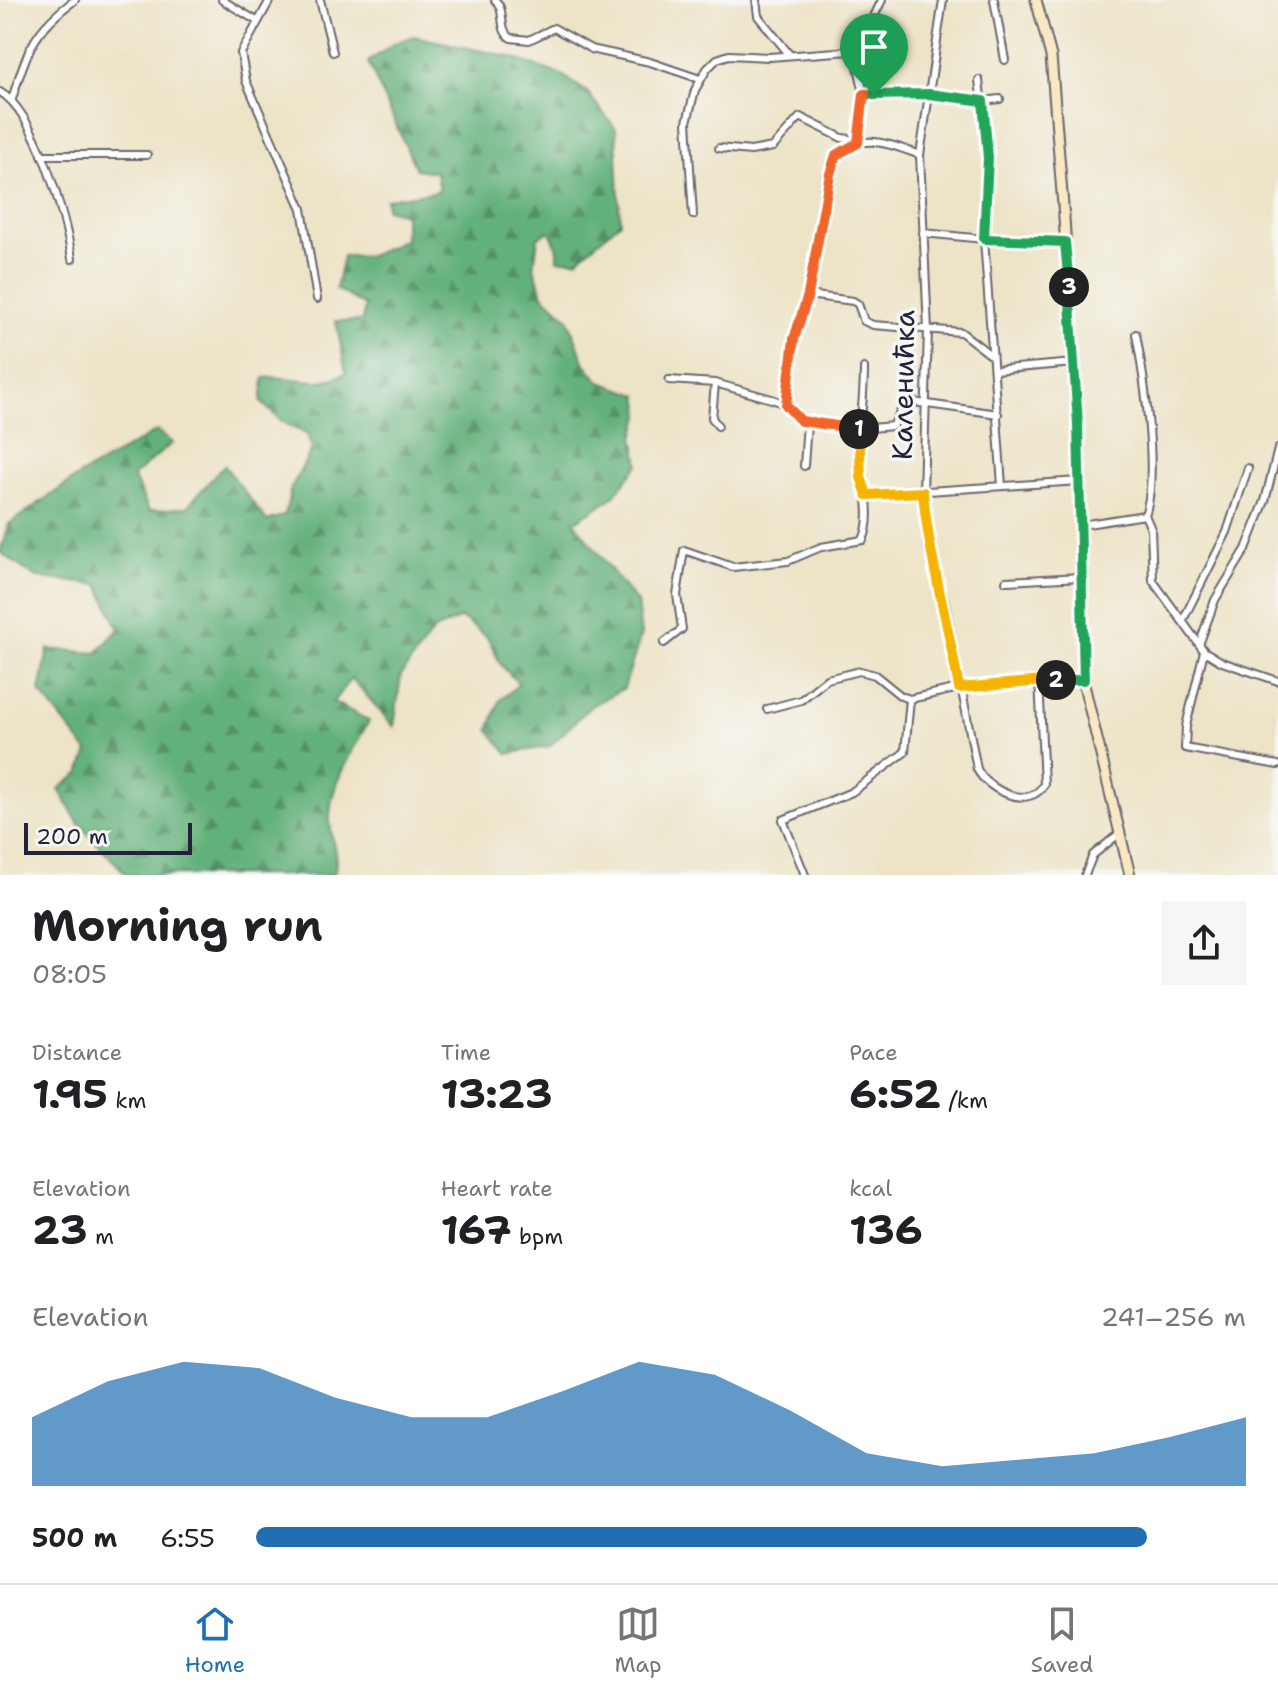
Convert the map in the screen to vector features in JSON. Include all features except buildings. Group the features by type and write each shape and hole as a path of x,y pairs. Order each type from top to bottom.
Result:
{"main road":[{"path":"1036,0 1052,61 1074,363 1084,680 1130,875"}],"street":[{"path":"12,99 23,58 33,40 58,12 75,0"},
{"path":"222,0 257,21"},
{"path":"270,0 241,53 242,63 302,209 317,299"},
{"path":"320,0 333,52"},
{"path":"495,0 501,6 503,30 511,38 529,40 558,29 591,49 650,62 700,79"},
{"path":"756,0 758,16 789,54"},
{"path":"693,215 687,122 700,79 723,56 854,48 862,41 882,0"},
{"name":"Каленићка","path":"943,0 920,155 928,330 923,492 928,548 945,603 959,688 980,775 985,784 1014,797 1039,791 1044,784 1039,679"},
{"path":"994,0 1005,60"},
{"path":"854,48 864,94 858,142"},
{"path":"979,80 988,158 984,239 1002,486"},
{"path":"0,92 12,99 26,116 42,155 72,259"},
{"path":"864,94 929,94 983,101 1000,99"},
{"path":"719,148 759,151 773,147 800,117 842,138 884,143 920,155"},
{"path":"786,405 794,339 808,295 830,174 836,155 858,142"},
{"path":"42,155 147,155"},
{"path":"923,233 1065,242"},
{"path":"808,295 853,301 858,304 864,321 873,325 965,334 992,356"},
{"path":"1136,334 1148,430 1145,515 1151,529 1153,581 1204,651 1222,662 1278,681"},
{"path":"994,370 1074,363"},
{"path":"664,643 682,629 677,595 684,550 733,567 788,561 821,547 863,540 867,495 861,477 864,368"},
{"path":"669,380 715,383 786,405 807,423 860,429 893,426 906,401 998,414"},
{"path":"715,383 712,413 718,426"},
{"path":"804,466 807,423"},
{"path":"1200,642 1215,600 1246,549 1265,501 1278,449"},
{"path":"1183,620 1227,532 1248,468"},
{"path":"867,495 1080,481"},
{"path":"1081,525 1145,515"},
{"path":"1006,581 1081,577"},
{"path":"1204,651 1186,726 1185,748 1278,765"},
{"path":"767,709 801,700 827,679 860,671 882,679 901,696 910,699 959,688 1039,679 1084,680"},
{"path":"805,875 783,820 852,792 905,752 910,699"},
{"path":"1085,875 1093,855 1120,833"}],"green space":[{"path":"414,36 510,57 562,75 587,92 616,129 620,222 577,260 558,260 558,250 550,231 538,237 534,267 543,295 568,318 585,364 600,382 638,395 641,413 634,437 639,464 612,498 574,522 637,603 641,635 624,688 591,706 550,746 508,754 489,730 500,700 519,684 501,665 487,637 461,618 434,630 401,675 394,727 351,678 333,702 369,721 345,765 332,801 330,821 336,859 334,875 127,875 80,826 59,789 80,773 88,752 40,692 48,649 97,653 119,629 99,585 35,577 0,552 9,524 80,475 157,431 172,443 133,476 149,511 187,507 224,465 267,521 285,515 291,488 312,449 307,434 282,422 261,402 264,378 315,381 346,373 336,321 362,321 365,306 336,289 343,256 370,256 405,239 405,214 386,209 386,199 439,191 436,172 416,169 368,62 395,43"}],"route":[{"path":"864,94 874,95 929,94 983,101 988,158 984,239 1065,242 1078,424 1084,680 1039,679 959,688 945,603 928,548 923,492 867,495 861,477 860,429 807,423 786,405 794,339 808,295 830,174 836,155 858,143 864,94"}]}
